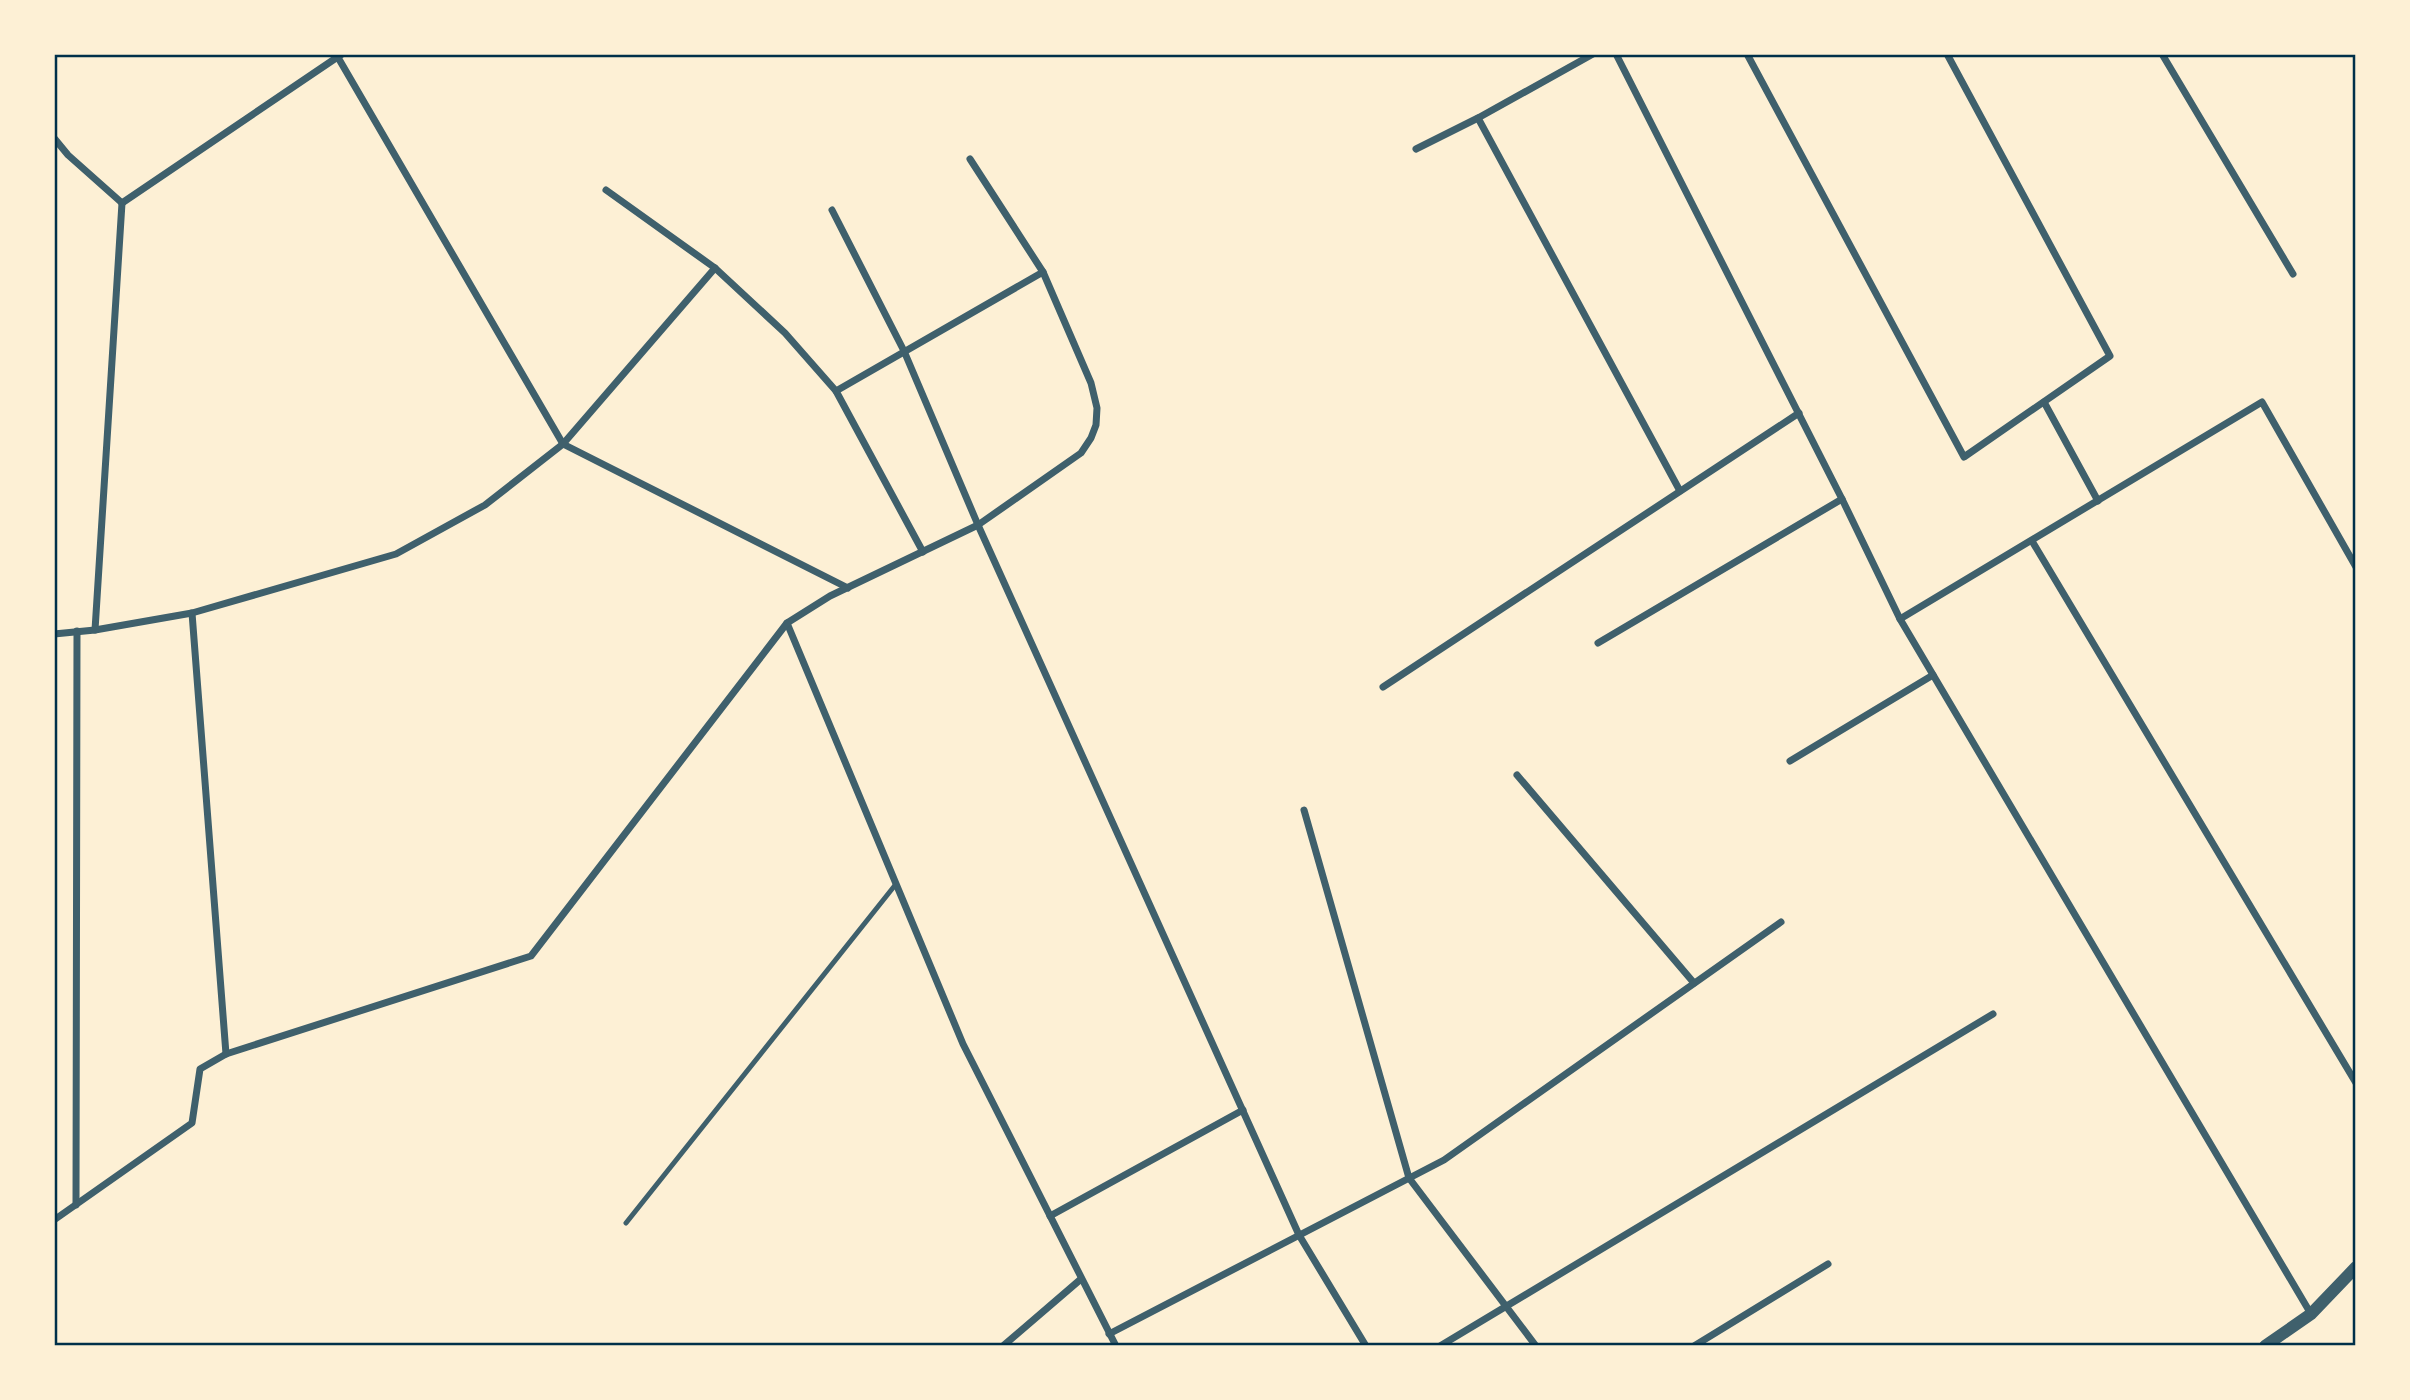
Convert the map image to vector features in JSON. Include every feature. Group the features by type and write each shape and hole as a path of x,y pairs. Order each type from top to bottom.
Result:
{"street":[{"path":"1416,149 1478,118 1592,54"},
{"path":"1616,54 1842,499 1900,620 2312,1314"},
{"path":"1747,54 1964,457 2110,356 1947,54"},
{"path":"2162,54 2293,274"},
{"path":"122,204 339,55 563,444 848,588"},
{"path":"1478,118 1680,491"},
{"path":"54,138 68,155 122,204"},
{"path":"54,1220 192,1123 200,1069 226,1055 531,956 787,623 830,596 978,525 1081,453 1096,425 1097,408 1091,383 1043,272 970,159"},
{"path":"606,190 715,268 785,333 836,391 923,552"},
{"path":"95,630 122,204"},
{"path":"832,209 904,351 978,525 1299,1235 1366,1346"},
{"path":"54,634 95,630 192,613 396,555 485,505 563,444 715,268"},
{"path":"836,391 1043,272"},
{"path":"2044,402 2098,501"},
{"path":"1900,620 2262,402 2356,567"},
{"path":"1383,687 1798,413"},
{"path":"1598,643 1842,499"},
{"path":"2032,541 2356,1083"},
{"path":"192,613 226,1055"},
{"path":"787,623 963,1044 1116,1346"},
{"path":"76,1205 77,631"},
{"path":"1790,761 1933,675"},
{"path":"1517,775 1694,983"},
{"path":"1304,810 1409,1178 1536,1346"},
{"path":"1109,1334 1444,1160 1780,922"},
{"path":"1440,1346 1993,1014"},
{"path":"1050,1216 1243,1110"},
{"path":"1694,1346 1828,1264"},
{"path":"2265,1346 2312,1314 2356,1267"},
{"path":"1003,1346 1082,1279"}],"lane":[{"path":"626,1223 896,884"}]}
